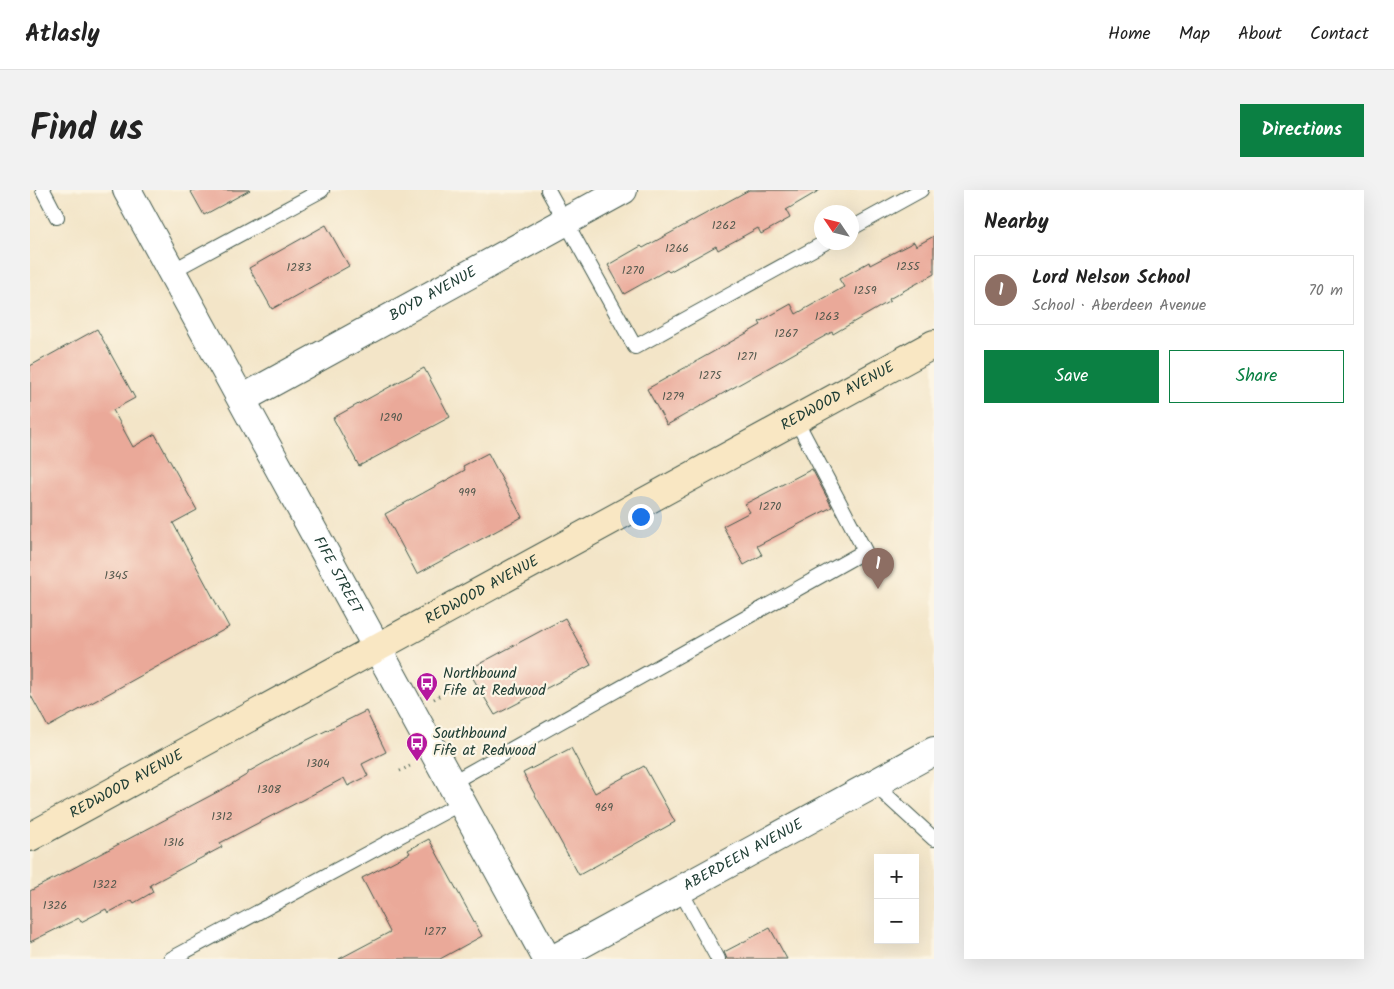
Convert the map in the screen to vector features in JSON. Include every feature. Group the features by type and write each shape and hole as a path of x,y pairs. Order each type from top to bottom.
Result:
{"street":[{"name":"FIFE STREET","path":"128,190 547,959"},
{"name":"BOYD AVENUE","path":"242,400 623,190"},
{"name":"REDWOOD AVENUE","path":"30,837 934,344"},
{"name":"ABERDEEN AVENUE","path":"554,959 934,751"}],"lane":[{"path":"43,190 57,217"},
{"path":"172,271 322,190"},
{"path":"548,190 636,347 814,249"},
{"path":"859,224 921,190"},
{"path":"171,959 865,551 796,420"},
{"path":"874,784 934,838"},
{"path":"680,890 718,959"}],"path":[{"path":"427,702 447,691"},
{"path":"400,771 417,762"}],"building":[{"path":"190,190 250,190 204,215"},
{"path":"749,190 820,190 786,210 790,218 761,234 758,228 718,250 716,246 624,294 608,265"},
{"path":"326,225 349,266 272,309 249,268"},
{"path":"934,236 934,274 833,334 832,332 667,425 647,389 761,325 759,322 791,304 796,314 844,287 839,279 869,262 870,265 914,242 916,246"},
{"path":"97,329 135,398 113,410 133,447 155,434 197,510 173,523 229,627 48,727 30,694 30,366"},
{"path":"424,368 450,417 359,466 333,418"},
{"path":"488,453 522,517 417,574 385,514 465,470 463,466"},
{"path":"812,469 832,507 757,546 762,555 744,565 723,526 750,512 745,504"},
{"path":"565,618 591,665 495,715 468,670"},
{"path":"366,711 386,752 362,764 368,776 348,786 344,778 220,843 222,847 150,885 153,892 134,903 132,900 108,913 106,909 81,922 79,918 30,942 30,891 225,788 248,774 248,772 291,748"},
{"path":"571,748 595,793 644,766 675,822 579,875 523,773"},
{"path":"429,839 482,936 440,959 339,959 390,932 362,878 410,853 408,850"},
{"path":"770,928 787,959 727,959 724,952"}],"place":[{"name":"Lord Nelson School","path":"878,589"},
{"name":"Northbound Fife at Redwood","path":"427,702"},
{"name":"Southbound Fife at Redwood","path":"417,762"}]}
